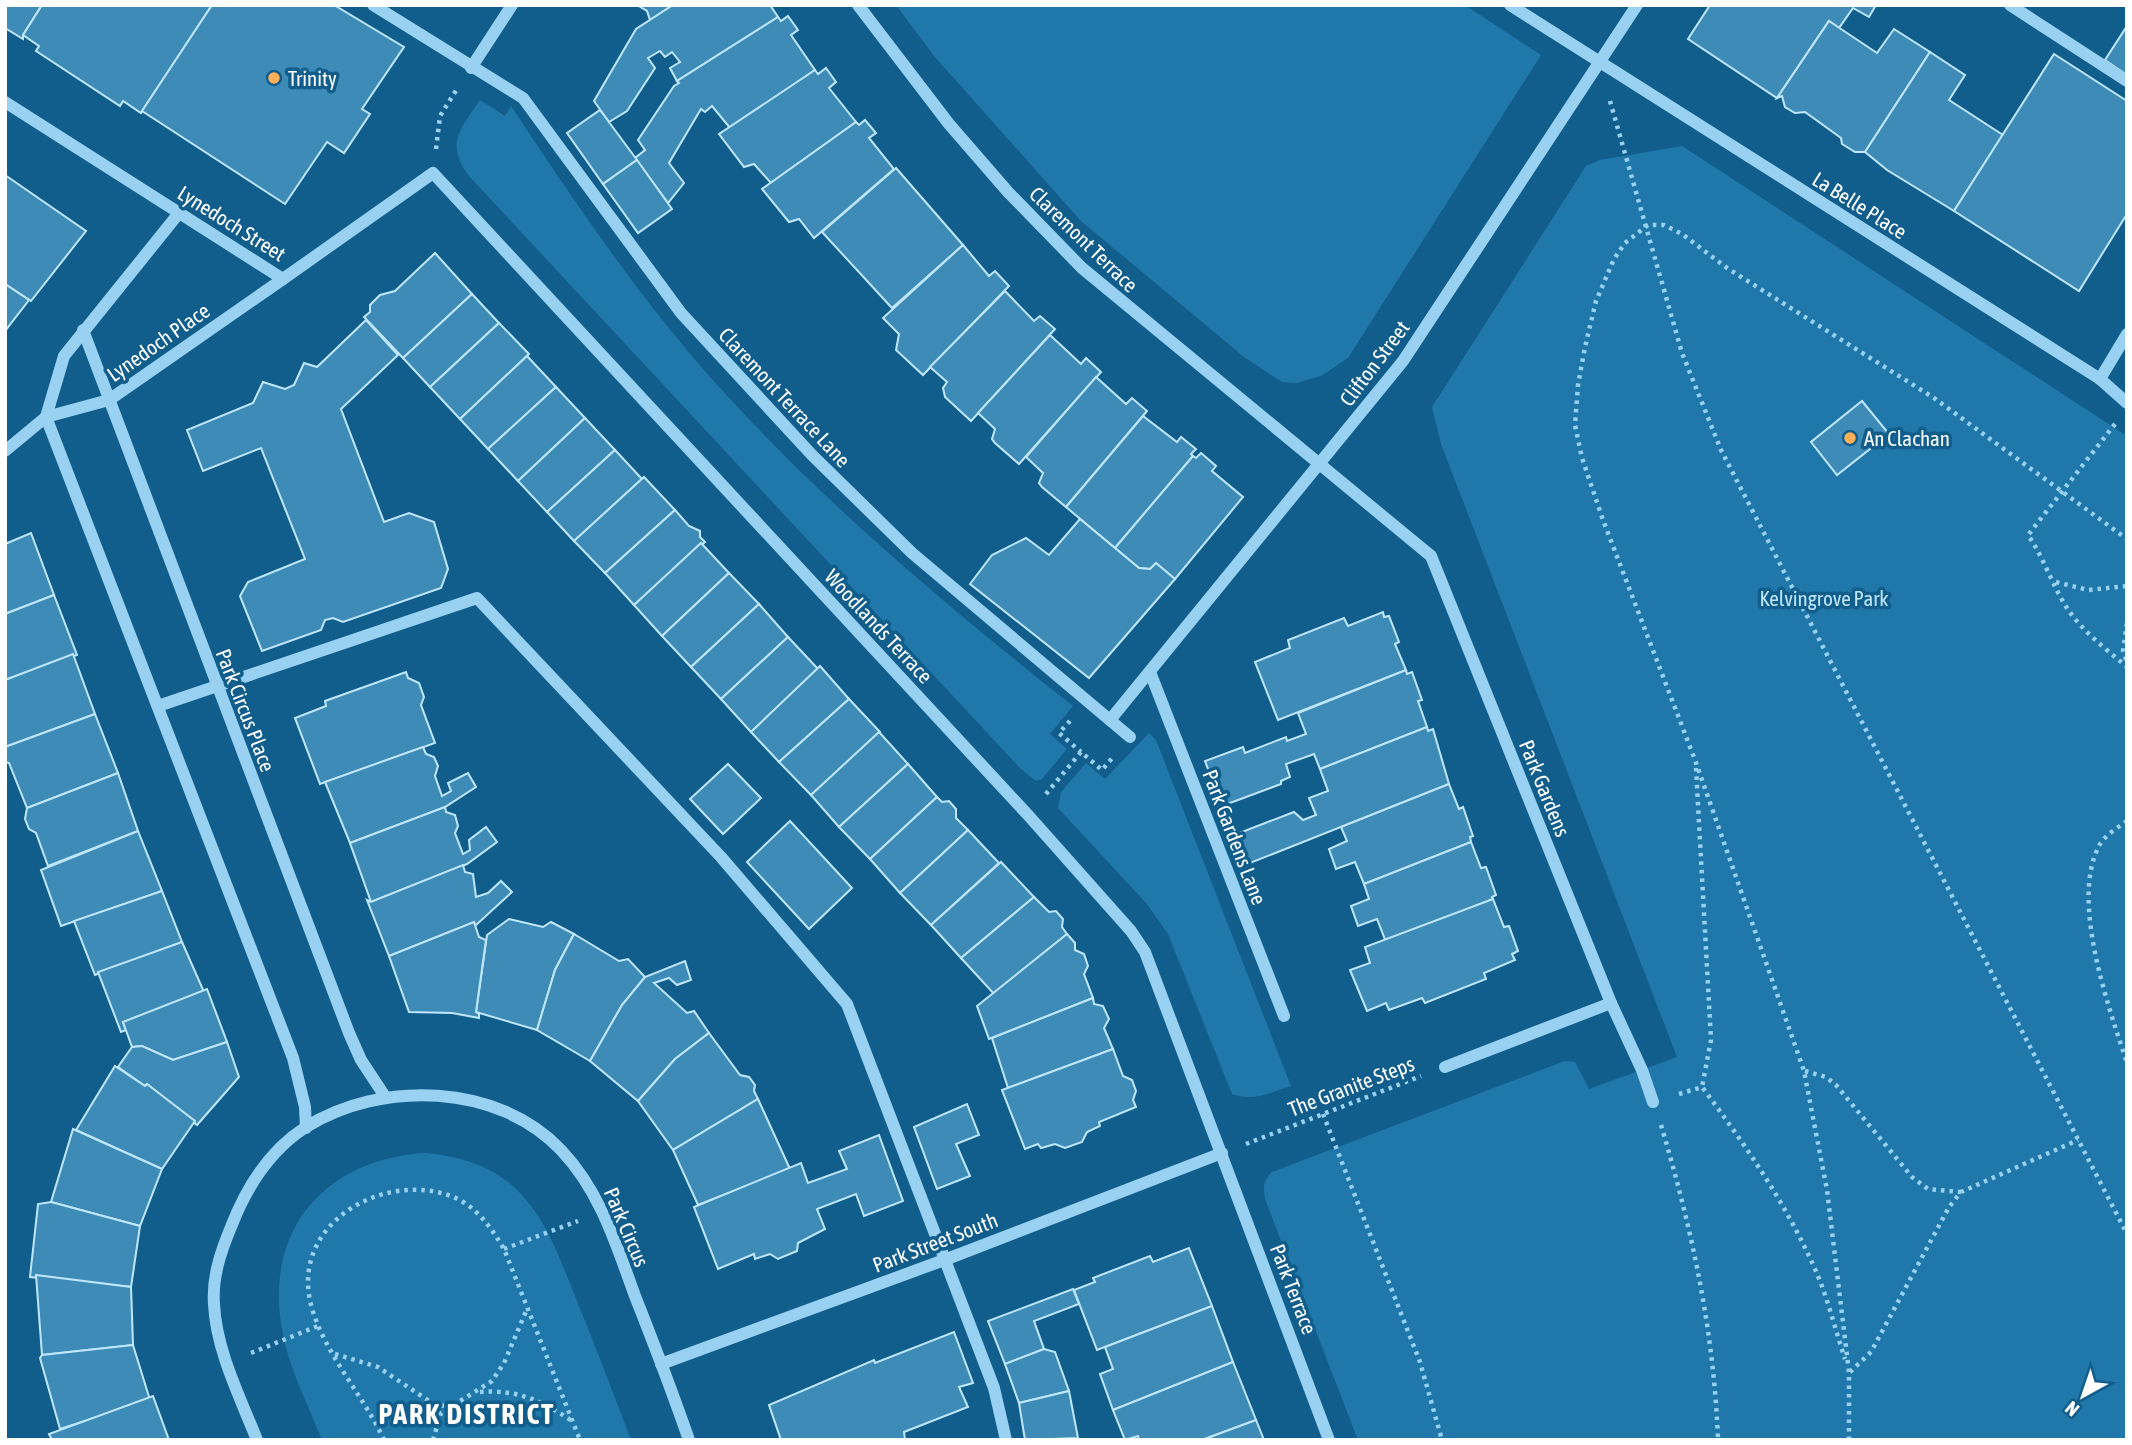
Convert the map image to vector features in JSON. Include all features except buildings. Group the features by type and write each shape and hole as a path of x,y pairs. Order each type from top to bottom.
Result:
{"street":[{"name":"Claremont Terrace Lane","path":"373,5 523,98 681,313 852,496 984,616 1130,737"},
{"path":"471,68 512,5"},
{"name":"Claremont Terrace","path":"858,5 949,124 1008,192 1082,268 1318,466"},
{"name":"La Belle Place","path":"1510,5 1599,64 2100,379 2127,403"},
{"name":"Clifton Street","path":"1110,720 1403,361 1637,5"},
{"path":"2010,5 2127,81"},
{"name":"Lynedoch Street","path":"5,102 283,279 433,173"},
{"name":"Woodlands Terrace","path":"433,173 1110,904 1145,952 1222,1153"},
{"path":"179,213 64,356 46,416 293,1058 305,1107 306,1128"},
{"name":"Lynedoch Place","path":"5,451 46,416 109,400 283,279"},
{"name":"Park Circus Place","path":"83,330 349,1033 361,1060 386,1098"},
{"path":"2100,379 2127,334"},
{"name":"Park Gardens","path":"1318,466 1431,556 1611,1003 1642,1069 1653,1102"},
{"path":"158,706 477,598 720,857 847,1004 947,1259 994,1388 1006,1440"},
{"name":"Park Gardens Lane","path":"1150,672 1284,1016"},
{"path":"1445,1067 1611,1003"},
{"name":"Park Circus","path":"257,1440 227,1362 214,1303 217,1264 240,1202 279,1149 306,1128 345,1108 386,1098 429,1095 486,1104 518,1120 560,1149 583,1176 603,1211 689,1440"},
{"name":"Park Street South","path":"661,1364 947,1259 1222,1153"},
{"name":"Park Terrace","path":"1222,1153 1329,1440"}],"path":[{"path":"1599,64 1648,225 1682,353 1721,450 2127,1234"},
{"path":"440,117 461,84"},
{"path":"1849,1440 1849,1372 1827,1190 1804,1071 1695,760 1603,520 1582,458 1575,425 1578,385 1597,301 1614,259 1625,243 1648,225 1664,225 1682,234 1727,268 1934,398 2127,539"},
{"path":"2119,420 2028,535 2067,609 2090,635 2127,664"},
{"path":"2054,581 2088,590 2127,586"},
{"path":"2127,623 2123,651 2127,664"},
{"path":"1072,718 1059,733 1102,770 1116,754"},
{"path":"1028,815 1081,752"},
{"path":"1695,760 1711,1040 1702,1087 1743,1141 1801,1241 1819,1278 1849,1372"},
{"path":"2127,821 2100,843 2091,864 2090,924 2098,972 2127,1063"},
{"name":"The Granite Steps","path":"1269,1135 1445,1067"},
{"path":"1804,1071 1826,1077 1836,1085 1912,1177 1928,1189 1961,1192"},
{"path":"1702,1087 1653,1102 1699,1267 1716,1397 1718,1440"},
{"path":"1324,1114 1420,1362 1442,1440"},
{"path":"1849,1372 1871,1352 1949,1207 1961,1192 2078,1140"},
{"path":"384,1440 373,1416 318,1326 308,1285 309,1263 318,1239 333,1220 354,1205 381,1194 411,1192 456,1198 491,1227 504,1249 580,1440"},
{"path":"504,1249 603,1211"},
{"path":"433,1440 441,1413 449,1406 479,1392 492,1381 504,1363 528,1308"},
{"path":"227,1362 318,1326"},
{"path":"335,1354 378,1367 435,1405 449,1406"},
{"path":"479,1392 500,1390 521,1394 539,1400 572,1422"}],"green space":[{"path":"896,5 1465,5 1541,55 1348,358 1321,376 1297,383 1282,382 1244,357 1081,221 935,57"},
{"path":"480,100 505,116 511,106 643,295 691,355 779,450 923,583 1073,706 1050,734 1067,749 1042,779 1036,781 1020,768 469,176 458,154 458,137"},
{"name":"Kelvingrove Park","path":"1682,146 2127,436 2127,1440 1358,1440 1266,1202 1264,1186 1272,1172 1565,1061 1575,1062 1589,1089 1677,1057 1441,444 1432,407 1586,166 1600,160"},
{"path":"1149,733 1156,740 1291,1086 1255,1097 1232,1094 1168,934 1147,904 1058,808 1061,792 1086,763 1105,779"},
{"path":"425,1153 460,1159 487,1169 510,1183 528,1202 543,1223 555,1248 631,1440 322,1440 294,1371 282,1329 279,1293 283,1260 293,1231 310,1206 332,1185 358,1169 390,1158"}],"place":[{"name":"Trinity","path":"274,78"},
{"name":"An Clachan","path":"1850,438"}],"district":[{"name":"PARK DISTRICT","path":"467,1414"}]}
